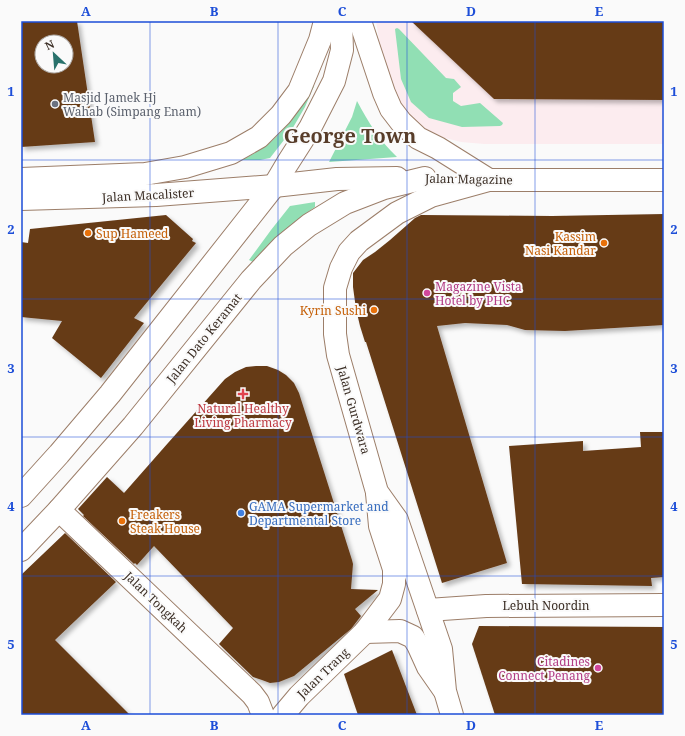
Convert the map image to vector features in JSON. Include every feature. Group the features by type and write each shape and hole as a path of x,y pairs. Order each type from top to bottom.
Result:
{"main road":[{"name":"Jalan Macalister","path":"21,179 145,174 185,167 231,153 259,137 281,116 299,91 320,40 325,21"},
{"path":"21,496 110,394 274,186 310,128 334,81 342,50 341,21"},
{"path":"360,21 384,93 401,122 418,138 438,148 489,180"},
{"name":"Jalan Magazine","path":"274,186 337,179 425,178 489,180 664,180"},
{"name":"Jalan Dato Keramat","path":"21,550 59,510 133,426 251,280 283,246 309,225 345,203 384,188 425,178"},
{"name":"Jalan Gurdwara","path":"452,715 445,691 441,649 397,520 377,492 337,349 335,334 335,288 341,268 349,252 359,241 397,214 431,196 489,180"},
{"name":"Jalan Macalister","path":"21,199 156,196 274,186"},
{"name":"Jalan Trang","path":"283,715 299,696 365,632 390,599 394,584 394,569 380,526 377,492"},
{"name":"Jalan Tongkah","path":"59,510 252,694 258,702 264,715"},
{"name":"Lebuh Noordin","path":"428,610 486,606 664,605"},
{"path":"365,632 400,631 413,637 428,667 445,691"},
{"path":"252,694 274,699 299,696"}],"shaded area":[{"path":"376,21 664,21 664,144 484,144 461,142 433,135 404,114 383,66"}],"green space":[{"path":"397,28 446,78 454,79 461,87 453,93 453,101 461,106 480,103 503,123 502,125 462,127 429,118 411,102 401,79 395,29"},
{"path":"312,85 314,87 305,107 291,131 270,158 260,160 242,160 264,147 279,134 291,119"},
{"path":"357,101 375,131 397,157 329,162 352,117"},
{"path":"315,202 315,207 291,226 253,262 249,260 290,206"}],"building":[{"name":"Masjid Jamek Hj Wahab (Simpang Enam)","path":"21,21 77,21 95,142 21,147"},
{"path":"411,21 664,21 664,100 494,99"},
{"path":"664,214 664,325 565,331 525,330 507,325 465,323 437,326 507,563 442,583 360,326 353,287 353,273 363,260 390,240 415,218 421,215 552,216"},
{"path":"166,215 193,239 192,241 196,243 134,318 144,323 101,378 52,338 62,321 21,317 21,242 28,243 30,229"},
{"name":"GAMA Supermarket and Departmental Store","path":"267,366 278,370 294,383 299,393 352,560 351,589 378,590 355,609 361,616 351,629 294,676 279,682 270,683 253,677 219,644 233,628 154,546 137,565 135,563 134,564 83,516 84,515 78,509 107,477 124,493 225,379 246,367"},
{"path":"640,432 664,432 664,577 651,578 652,586 522,584 509,446 583,441 583,451 641,447"},
{"path":"65,533 116,582 55,640 130,715 21,715 21,575"},
{"path":"479,626 664,627 664,715 495,715 472,644"},
{"path":"392,650 417,715 358,715 344,674"}],"place":[{"name":"Masjid Jamek Hj Wahab (Simpang Enam)","path":"55,104"},
{"name":"Sup Hameed","path":"88,233"},
{"name":"Kassim Nasi Kandar","path":"604,243"},
{"name":"Magazine Vista Hotel by PHC","path":"427,293"},
{"name":"Kyrin Sushi","path":"374,310"},
{"name":"Natural Healthy Living Pharmacy","path":"243,394"},
{"name":"GAMA Supermarket and Departmental Store","path":"241,513"},
{"name":"Freakers Steak House","path":"122,521"},
{"name":"Citadines Connect Penang","path":"598,668"}],"district":[{"name":"George Town","path":"350,135"}]}
